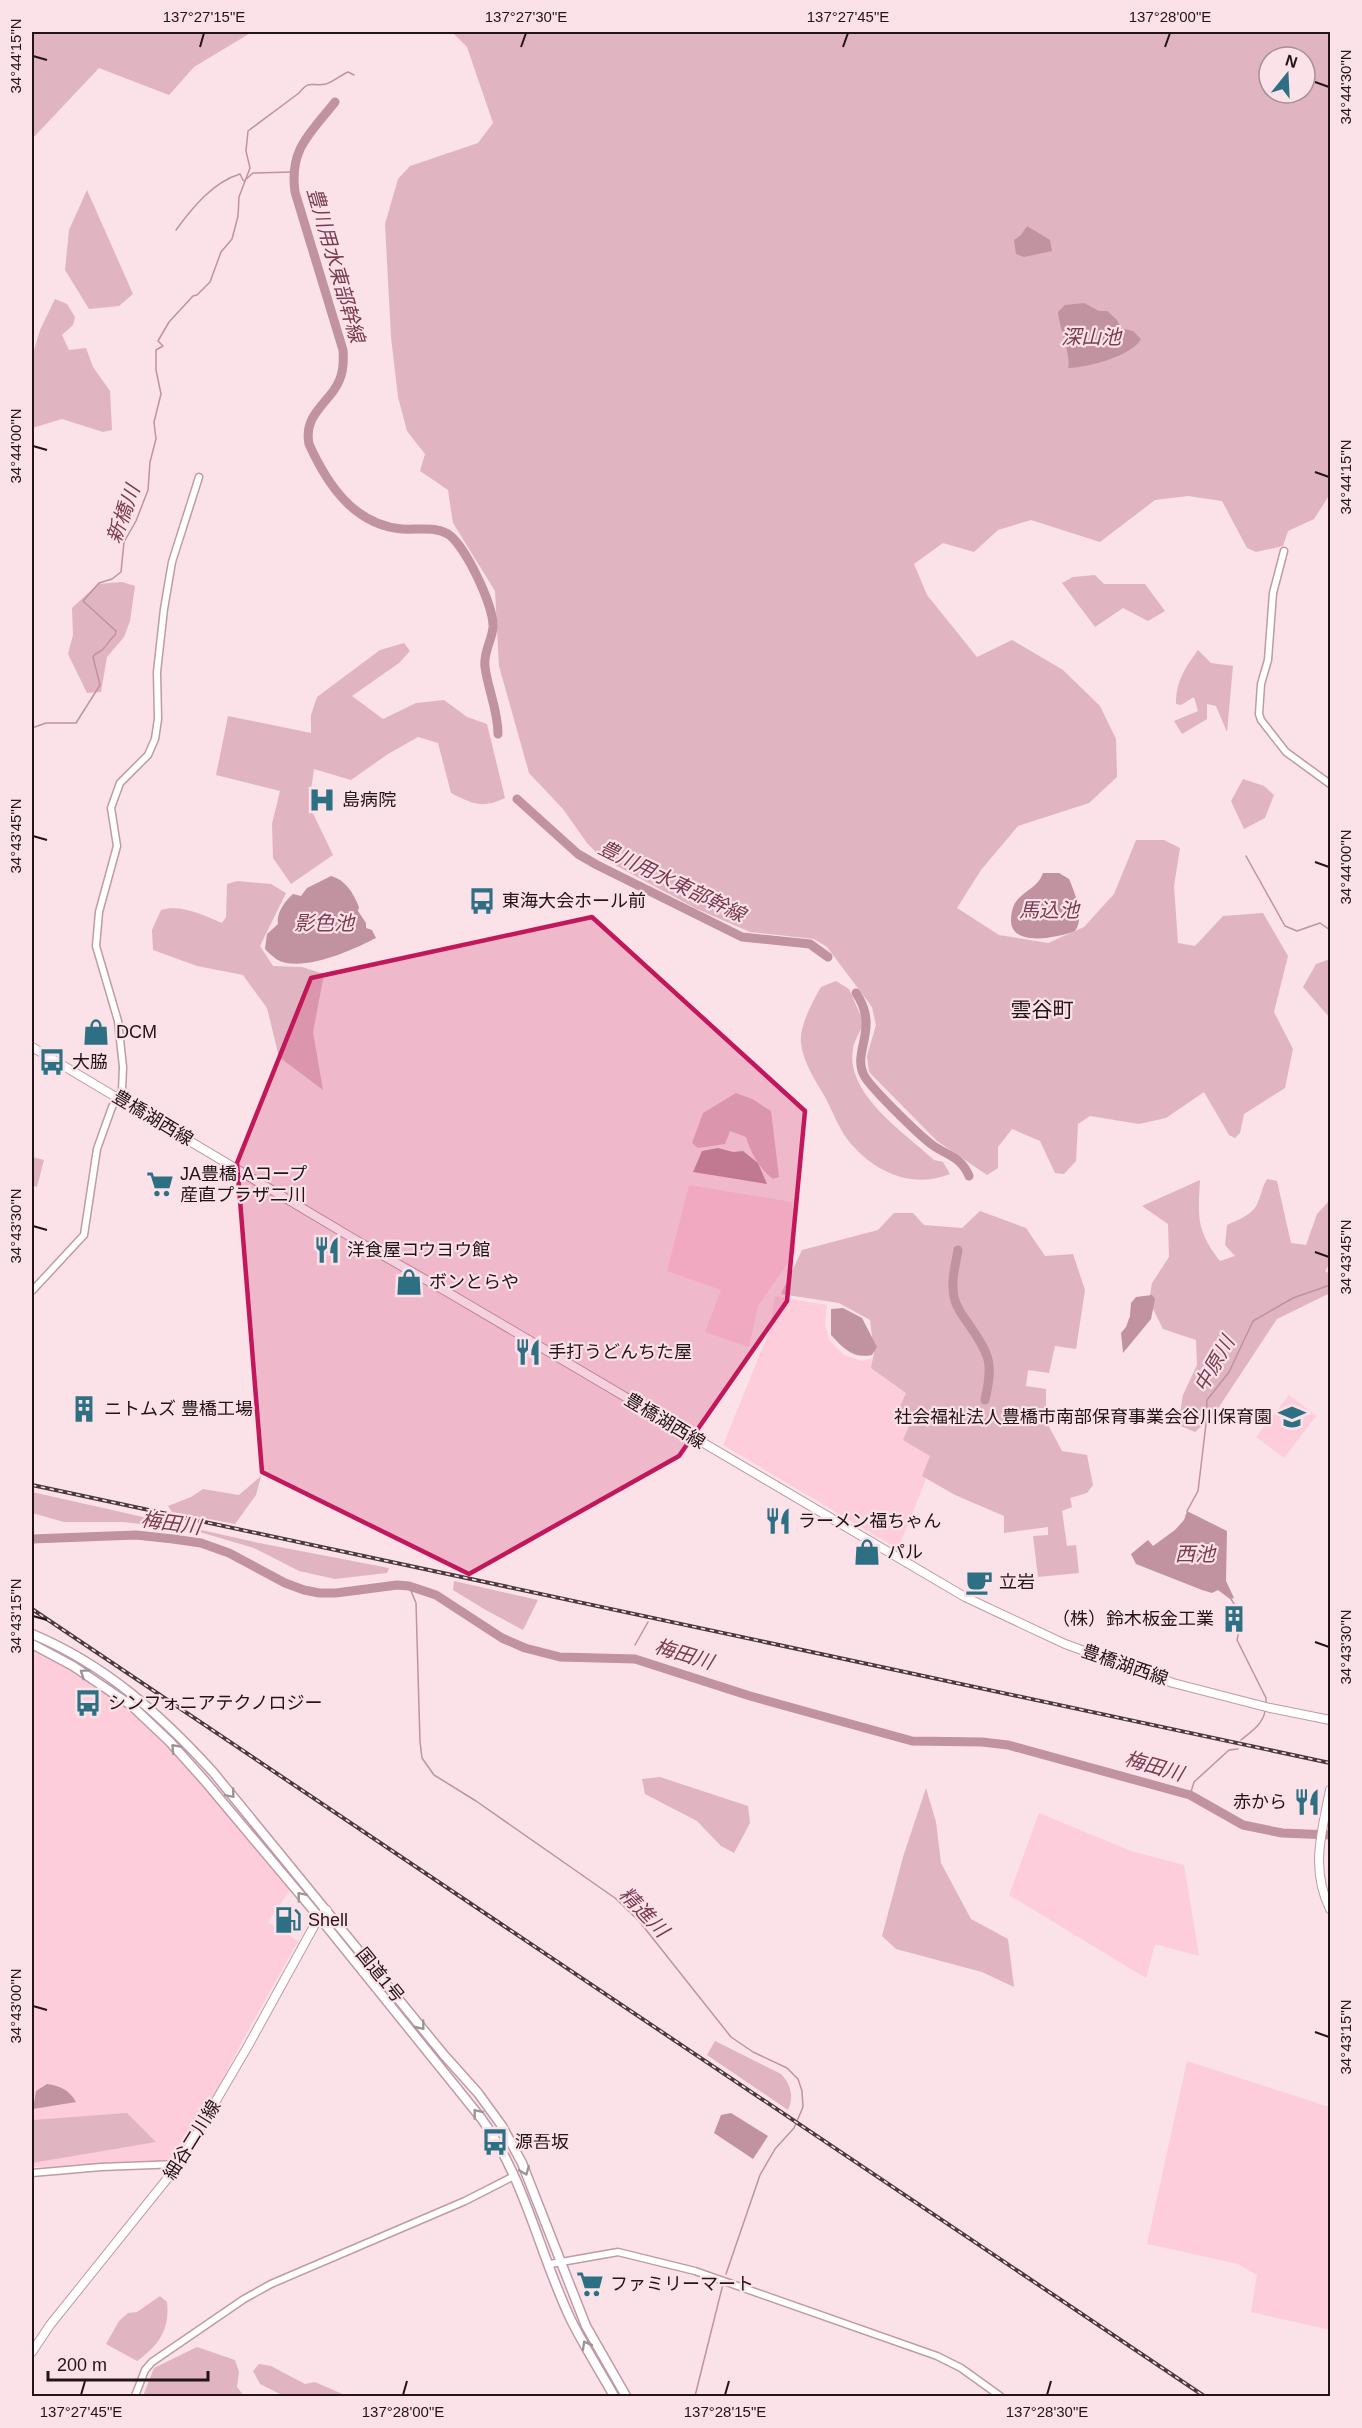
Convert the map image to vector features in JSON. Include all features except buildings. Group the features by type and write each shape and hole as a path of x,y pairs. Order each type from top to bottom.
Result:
{"highway":[{"name":"国道1号","path":"32,1634 78,1658 145,1703 178,1734 213,1772 444,2055 478,2093 502,2126 522,2163 586,2326 626,2397"},
{"name":"国道1号","path":"32,1644 73,1666 132,1706 204,1780 319,1917 481,2118 497,2140 514,2176 571,2320 614,2397"}],"main road":[{"name":"豊橋湖西線","path":"32,1047 354,1239 965,1597 1056,1640 1173,1683 1330,1720"},
{"path":"1330,1790 1319,1844 1318,1865 1320,1885 1330,1909"},
{"name":"細谷二川線","path":"32,2352 50,2325 179,2164 248,2046 319,1917 327,1910"}],"street":[{"path":"32,1291 84,1235 97,1149 112,1107 122,1091 123,1067 118,1021 96,946 99,912 117,846 111,808 120,783 148,755 155,739 158,719 157,672 164,609 176,549 199,477"},
{"path":"1284,551 1273,593 1268,660 1261,684 1259,714 1261,720 1286,752 1330,784"},
{"path":"32,2173 179,2164"},
{"path":"135,2397 145,2370 152,2362 244,2299 298,2272 465,2201 514,2176"},
{"path":"549,2264 618,2252 695,2271 937,2356 961,2368 1000,2397"}],"highlighted area":[{"path":"592,917 805,1111 787,1301 679,1456 469,1574 262,1472 237,1163 311,978"}],"shaded area":[{"path":"32,32 252,32 194,67 169,95 99,68 32,139"},
{"path":"452,32 1330,32 1330,494 1314,519 1288,531 1283,546 1256,552 1247,548 1222,501 1188,496 1155,500 1100,542 1031,520 998,530 974,552 943,543 914,564 927,595 977,657 1012,640 1063,670 1100,706 1116,739 1117,777 1089,803 1018,826 981,870 957,908 999,935 1048,943 1084,927 1114,894 1136,840 1164,840 1180,848 1174,886 1178,943 1195,946 1223,916 1263,913 1288,956 1274,1012 1293,1049 1285,1088 1244,1114 1240,1133 1235,1138 1229,1135 1204,1092 1166,1118 1139,1124 1090,1116 1078,1124 1076,1161 1064,1174 1055,1173 1040,1141 1012,1129 998,1147 998,1168 987,1175 937,1141 869,1072 867,1056 876,1025 872,1007 827,947 814,939 750,932 697,909 602,858 587,843 563,809 529,773 499,666 495,591 453,523 448,490 420,471 425,454 407,431 398,397 391,337 385,224 398,179 410,166 478,143 493,123 467,47"},
{"path":"87,190 133,294 119,306 89,309 65,270 69,230"},
{"path":"55,299 67,304 75,317 73,325 62,335 69,350 86,348 93,367 110,391 112,430 103,432 62,419 32,428 32,357 40,330"},
{"path":"1095,575 1104,584 1145,584 1165,611 1148,621 1123,608 1095,627 1062,583 1073,577"},
{"path":"122,582 135,586 130,621 124,637 107,657 101,692 87,693 68,654 73,635 72,608 98,584"},
{"path":"404,643 410,651 399,663 352,696 383,719 416,703 444,700 467,717 487,724 505,798 478,804 451,793 438,743 418,737 388,754 351,780 314,769 309,805 333,855 291,884 273,858 272,824 280,791 216,775 228,716 311,733 311,715 317,697 380,650"},
{"path":"1198,650 1211,663 1233,666 1227,732 1216,706 1207,704 1207,719 1182,734 1174,721 1198,711 1194,697 1181,705 1176,704 1182,675"},
{"path":"1243,779 1264,786 1274,795 1265,818 1244,829 1231,801"},
{"path":"237,881 271,884 286,893 260,946 273,966 302,967 324,974 313,1032 323,1090 279,1057 267,1008 243,975 197,966 153,950 152,930 161,910 184,909 222,923 226,917 227,884"},
{"path":"1330,959 1330,1018 1303,987 1316,964"},
{"path":"836,981 849,989 864,1023 853,1049 853,1066 858,1082 867,1097 894,1125 934,1160 943,1162 950,1174 923,1180 897,1176 862,1155 844,1134 810,1071 801,1043 804,1022 821,987"},
{"path":"736,1093 752,1099 771,1111 779,1177 773,1179 764,1170 753,1154 746,1137 730,1131 725,1144 698,1148 692,1143 703,1113"},
{"path":"32,1157 44,1160 37,1187 32,1185"},
{"path":"1267,1179 1277,1181 1291,1243 1306,1245 1317,1214 1330,1200 1330,1263 1325,1271 1330,1274 1330,1293 1277,1319 1213,1416 1195,1432 1178,1425 1183,1395 1197,1365 1196,1340 1163,1329 1149,1301 1152,1283 1169,1257 1168,1224 1142,1206 1200,1180 1200,1223 1206,1240 1220,1261 1235,1256 1225,1245 1227,1225 1253,1210"},
{"path":"689,1185 792,1202 796,1251 758,1306 749,1347 705,1332 721,1290 667,1271"},
{"path":"980,1211 1026,1228 1045,1256 1073,1254 1085,1290 1076,1349 1055,1346 1049,1373 1028,1370 1026,1386 1046,1389 1046,1421 1062,1451 1087,1455 1093,1485 1087,1493 1070,1498 1072,1507 1062,1511 1067,1546 1076,1545 1079,1573 1038,1577 1033,1536 1048,1535 1048,1527 1004,1533 1004,1516 955,1495 922,1476 930,1456 903,1440 909,1426 896,1415 906,1393 871,1368 874,1353 870,1320 839,1303 781,1294 802,1250 878,1230 894,1213 913,1213 924,1225 962,1228"},
{"path":"775,1296 827,1305 825,1324 829,1340 844,1355 862,1361 881,1356 911,1396 936,1454 898,1549 723,1445 769,1332"},
{"path":"1289,1395 1316,1416 1284,1458 1256,1437"},
{"path":"261,1476 256,1495 235,1524 172,1512 168,1506 191,1497 203,1489 239,1495"},
{"path":"32,1492 259,1543 389,1568 387,1573 335,1579 299,1571 254,1548 193,1530 123,1522 64,1522 32,1513"},
{"path":"454,1581 538,1600 523,1630 453,1590"},
{"path":"32,1650 83,1677 131,1710 151,1728 179,1757 290,1890 268,1922 298,1941 244,2038 179,2164 32,2167"},
{"path":"660,1777 748,1806 750,1823 734,1853 721,1846 697,1821 645,1794 642,1779"},
{"path":"926,1788 936,1822 941,1863 971,1919 1008,1939 1014,1987 982,1972 896,1949 882,1936 903,1857"},
{"path":"1039,1813 1131,1851 1184,1865 1199,1956 1155,1944 1146,1978 1009,1895"},
{"path":"715,2041 781,2074 790,2091 791,2100 788,2110 707,2055"},
{"path":"1187,2061 1330,2106 1330,2330 1251,2312 1257,2275 1238,2264 1147,2244"},
{"path":"127,2113 156,2142 32,2163 32,2120"},
{"path":"160,2296 167,2302 165,2328 157,2342 145,2355 137,2361 106,2344 119,2321 128,2313 137,2312"},
{"path":"197,2347 235,2360 239,2372 237,2387 244,2396 143,2396 154,2368"},
{"path":"259,2364 271,2366 305,2384 315,2382 347,2396 284,2396 260,2384 253,2371"}],"water":[{"path":"1027,226 1050,240 1052,251 1024,257 1016,254 1014,240"},
{"name":"深山池","path":"1084,303 1099,311 1107,311 1117,320 1121,328 1133,331 1141,339 1119,356 1086,366 1068,368 1068,357 1058,312 1065,305"},
{"name":"馬込池","path":"1043,873 1059,873 1069,879 1078,905 1078,926 1075,931 1059,936 1028,938 1019,935 1013,929 1012,909 1018,899 1038,882"},
{"name":"影色池","path":"331,876 348,888 359,907 358,911 366,923 366,928 372,930 376,938 341,954 312,962 286,963 276,959 265,949 267,934 278,924 278,916 284,904 293,894 301,896 307,888"},
{"path":"718,1148 733,1152 743,1151 758,1163 767,1184 693,1172 702,1151"},
{"path":"1152,1295 1155,1299 1151,1319 1123,1353 1121,1333 1130,1316 1131,1303 1136,1297"},
{"path":"843,1308 862,1318 877,1347 872,1355 854,1354 831,1335 831,1309"},
{"name":"西池","path":"1187,1511 1227,1531 1226,1581 1234,1598 1230,1599 1218,1590 1212,1593 1202,1590 1136,1564 1131,1554 1148,1540 1153,1546 1175,1530 1184,1520"},
{"path":"47,2084 64,2089 76,2102 33,2109 36,2091"},
{"path":"731,2113 768,2136 753,2159 714,2133 721,2115"}],"waterway":[{"name":"新橋川","path":"32,728 46,723 76,723 100,685 93,657 105,647 116,631 83,601 99,583 112,579 121,572 124,542 136,521 148,490 150,462 156,439 154,422 161,394 156,370 156,350 163,346 158,341 169,322 193,296 210,282 221,252 232,239 238,216 239,197 250,168 246,151 248,131 306,86 326,84 348,72 354,75"},
{"name":"豊川用水東部幹線","path":"335,102 303,143 295,164 294,177 295,192 343,350 341,376 334,390 311,421 309,444 324,474 344,500 356,511 385,526 443,532 455,540 462,550 484,591 492,617 493,627 485,656 485,667 498,734"},
{"path":"244,181 253,173 293,172"},
{"path":"176,230 212,189 240,174 243,180"},
{"name":"豊川用水東部幹線","path":"517,799 578,854 597,865 742,937 810,944 828,957"},
{"name":"中原川","path":"1246,856 1285,926 1297,931 1320,923 1330,930"},
{"name":"豊川用水東部幹線","path":"856,993 866,1018 861,1059 861,1068 865,1077 877,1092 931,1144 958,1160 969,1176"},
{"name":"豊川用水東部幹線","path":"958,1250 953,1288 955,1301 986,1354 989,1378 985,1400"},
{"name":"中原川","path":"1187,1511 1198,1491 1207,1400 1229,1372 1253,1321 1293,1298 1330,1285"},
{"name":"梅田川","path":"32,1539 136,1535 201,1543 229,1553 285,1583 319,1593 397,1585 409,1586 436,1595 502,1638 525,1648 560,1657 635,1659 750,1696 912,1741 982,1742 1008,1745 1190,1795 1243,1825 1282,1833 1330,1835"},
{"name":"精進川","path":"409,1586 416,1603 422,1758 434,1775 476,1801 615,1898 639,1921 731,2037 753,2052 787,2068 798,2079 802,2091 803,2107 794,2128 775,2149 760,2175 726,2274"},
{"path":"1231,1599 1238,1610 1240,1619 1237,1640 1266,1698 1266,1704"},
{"path":"635,1645 648,1622"},
{"path":"1241,1740 1259,1724 1265,1711"},
{"path":"1190,1795 1194,1782 1229,1750 1238,1749"},
{"name":"精進川","path":"695,2396 723,2284"}],"railway":[{"path":"32,1485 1330,1763"},
{"path":"32,1609 1204,2396"}],"place":[{"name":"島病院","path":"322,800"},
{"name":"東海大会ホール前","path":"482,901"},
{"name":"DCM","path":"96,1032"},
{"name":"大脇","path":"52,1062"},
{"name":"JA豊橋 Aコープ 産直プラザ二川","path":"160,1184"},
{"name":"洋食屋コウヨウ館","path":"327,1250"},
{"name":"ボンとらや","path":"409,1282"},
{"name":"手打うどんちた屋","path":"528,1352"},
{"name":"ニトムズ 豊橋工場","path":"84,1409"},
{"name":"社会福祉法人豊橋市南部保育事業会谷川保育園","path":"1292,1417"},
{"name":"ラーメン福ちゃん","path":"778,1521"},
{"name":"パル","path":"867,1552"},
{"name":"立岩","path":"979,1582"},
{"name":"（株）鈴木板金工業","path":"1234,1619"},
{"name":"シンフォニアテクノロジー","path":"88,1703"},
{"name":"赤から","path":"1307,1802"},
{"name":"Shell","path":"288,1920"},
{"name":"源吾坂","path":"495,2142"},
{"name":"ファミリーマート","path":"590,2284"}],"district":[{"name":"雲谷町","path":"1042,1009"}]}
